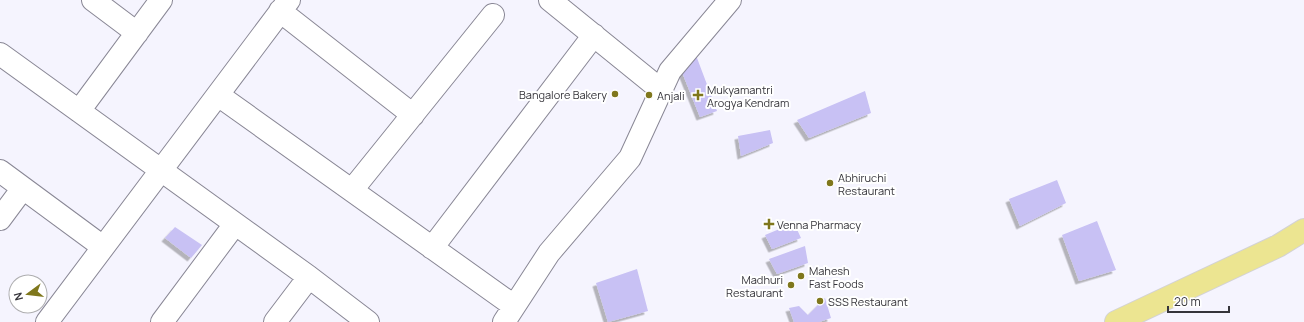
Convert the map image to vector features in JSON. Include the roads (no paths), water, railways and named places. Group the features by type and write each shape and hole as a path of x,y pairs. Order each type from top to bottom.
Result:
{"main road":[{"path":"1116,322 1278,246 1304,230"}],"street":[{"path":"93,0 137,33"},
{"path":"80,111 161,0"},
{"path":"550,0 661,90"},
{"path":"218,95 432,248 509,314 549,253 630,158 670,71 730,0"},
{"path":"47,322 285,6 413,115"},
{"path":"352,190 493,15"},
{"path":"432,248 594,35"},
{"path":"0,54 309,276 368,322"},
{"path":"0,171 103,247"},
{"path":"0,219 23,188"},
{"path":"162,322 235,224"},
{"path":"275,322 309,276"}],"place":[{"name":"Bangalore Bakery","path":"615,94"},
{"name":"Anjali","path":"649,95"},
{"name":"Mukyamantri Arogya Kendram","path":"698,95"},
{"name":"Abhiruchi Restaurant","path":"830,183"},
{"name":"Venna Pharmacy","path":"769,224"},
{"name":"Mahesh Fast Foods","path":"801,276"},
{"name":"Madhuri Restaurant","path":"791,285"},
{"name":"SSS Restaurant","path":"820,301"}]}
